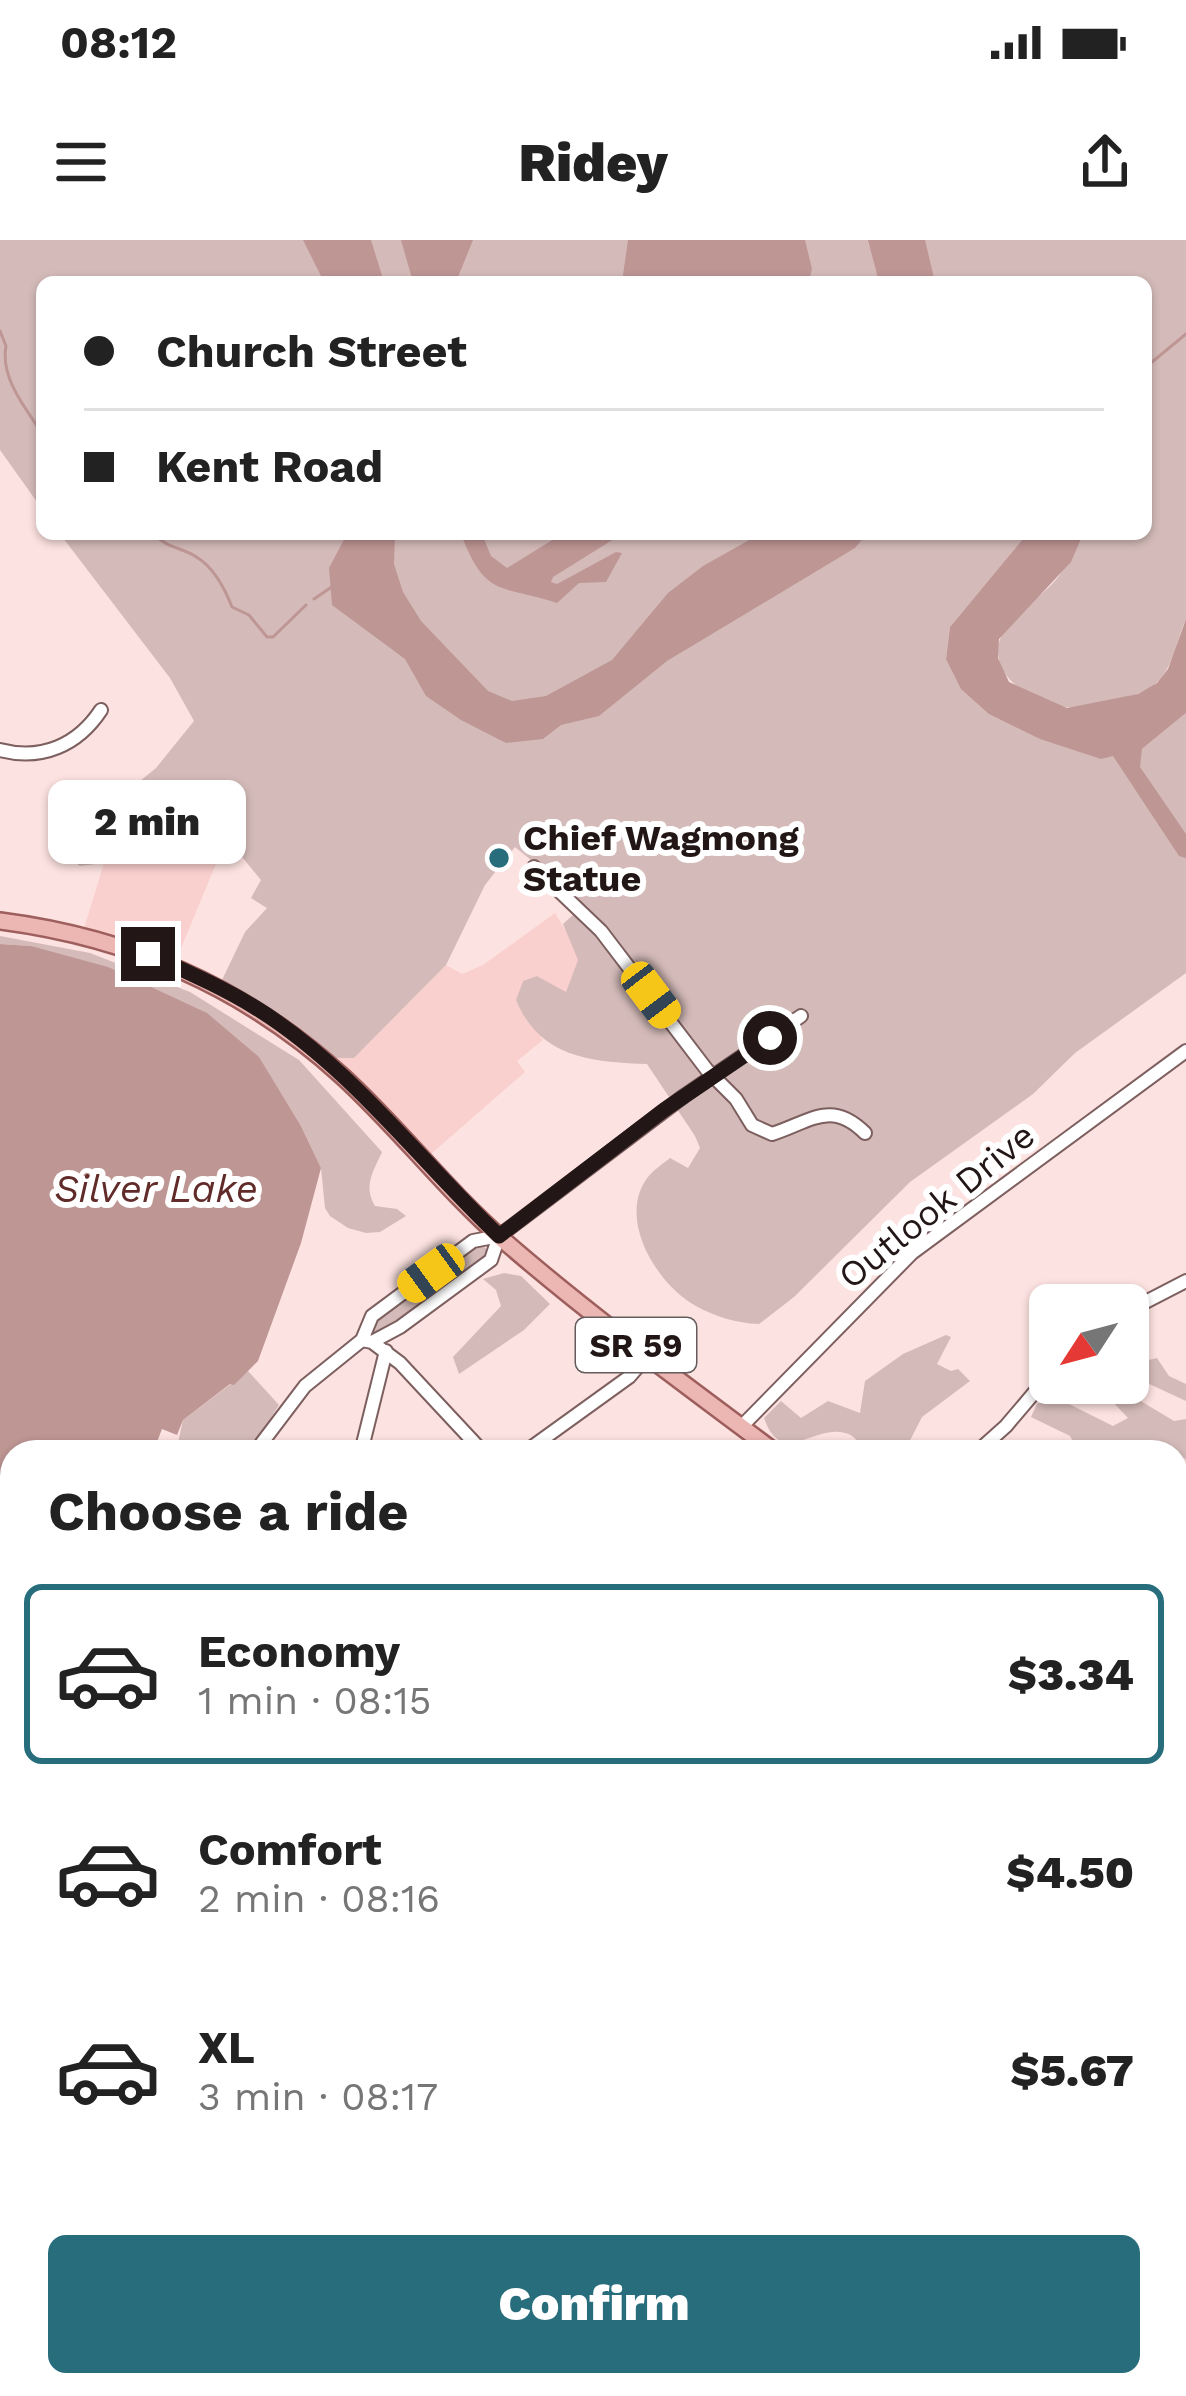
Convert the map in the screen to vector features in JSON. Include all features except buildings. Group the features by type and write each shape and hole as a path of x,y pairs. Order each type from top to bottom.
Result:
{"main road":[{"name":"SR 59","path":"0,921 48,927 148,954 259,1010 345,1078 499,1236 741,1427 750,1440"}],"street":[{"path":"0,750 56,750 90,726 101,710"},
{"path":"534,867 601,931 760,1131 772,1134 835,1114 848,1117 866,1133"},
{"path":"367,1341 373,1316 473,1240 499,1236 645,1124 801,1016"},
{"name":"Outlook Drive","path":"741,1427 912,1253 1186,1051"},
{"path":"263,1440 305,1386 367,1341 400,1328 491,1260 499,1236"},
{"path":"1149,1300 1186,1281"},
{"path":"367,1341 386,1352 471,1440"},
{"path":"365,1440 386,1352"},
{"path":"542,1440 629,1377 649,1355"},
{"path":"990,1440 1029,1399"}],"shaded area":[{"path":"0,240 1186,240 1186,619 1170,663 1154,685 1098,705 1065,707 1029,694 1008,678 998,656 999,643 1008,625 1054,582 1080,540 1152,540 1152,276 36,276 36,501 0,450"},
{"path":"65,540 1022,540 950,627 946,659 1142,749 1186,713 1186,973 1075,1053 1033,1094 910,1182 794,1297 759,1324 734,1321 681,1296 645,1249 637,1212 639,1193 655,1169 670,1158 688,1168 700,1148 647,1064 587,1058 553,1045 526,1019 516,1000 523,981 537,976 566,992 578,960 563,924 574,914 580,915 547,873 515,847 485,885 446,965 354,1058 335,1058 222,980 245,932 267,908 251,898 261,880 233,846 80,866 65,855 86,825 156,768 194,721 170,678"},
{"path":"223,847 174,965 82,935 104,863"},
{"path":"555,913 578,951 566,993 537,976 523,981 516,1001 543,1040 517,1061 525,1072 431,1154 335,1058 354,1058 446,965 462,974 483,965"},
{"path":"0,936 90,953 190,992 299,1060 382,1152 370,1185 375,1206 397,1209 406,1216 380,1232 366,1233 330,1216 321,1168 259,1058 31,946 0,944"},
{"path":"478,1245 486,1248 486,1258 378,1336 374,1334 374,1322"},
{"path":"504,1273 521,1276 550,1304 524,1330 459,1374 453,1357 501,1306 496,1290 483,1279"},
{"path":"951,1337 937,1364 958,1369 970,1381 922,1417 910,1440 857,1440 833,1432 779,1440 771,1433 764,1418 781,1401 801,1418 828,1401 860,1413 865,1381 903,1354"},
{"path":"1157,1358 1169,1376 1186,1384 1186,1401 1149,1384 1149,1360"},
{"path":"248,1371 279,1405 257,1440 179,1440 183,1420"},
{"path":"1037,1404 1069,1404 1113,1426 1128,1418 1115,1404 1146,1404 1174,1421 1186,1419 1186,1440 1072,1440 1031,1417"}],"water":[{"path":"303,240 371,240 382,276 321,276"},
{"path":"401,240 473,240 458,276 411,276"},
{"path":"628,240 805,240 812,269 810,276 623,276"},
{"path":"868,240 925,240 934,276 877,276"},
{"path":"344,540 395,540 394,564 403,592 421,621 488,691 512,701 546,696 612,660 668,593 749,540 862,540 667,661 599,716 561,725 543,739 506,743 426,696 405,659 332,605 329,568"},
{"path":"464,540 484,540 491,556 507,568 552,540 612,540 553,577 551,582 557,584 622,553 606,582 579,583 557,603 497,586 470,555"},
{"path":"1022,540 1080,540 1071,562 999,639 998,658 1009,682 1067,708 1138,694 1157,683 1168,669 1186,619 1186,713 1142,749 1140,767 1186,834 1186,858 1179,856 1113,756 1101,759 1040,739 989,714 961,689 946,659 950,627"},
{"name":"Silver Lake","path":"0,944 31,946 108,967 207,1013 259,1057 321,1168 301,1243 258,1361 234,1385 183,1420 177,1435 162,1429 158,1440 0,1440"}],"waterway":[{"path":"0,331 11,381 36,424"},
{"path":"1152,362 1186,334"},
{"path":"161,540 204,563 232,607 249,615 267,637 273,637 306,605"},
{"path":"314,599 333,586"}],"place":[{"name":"Chief Wagmong Statue","path":"499,858"}],"route":[{"path":"148,954 259,1010 305,1044 345,1078 499,1236 664,1110 770,1038"}]}
